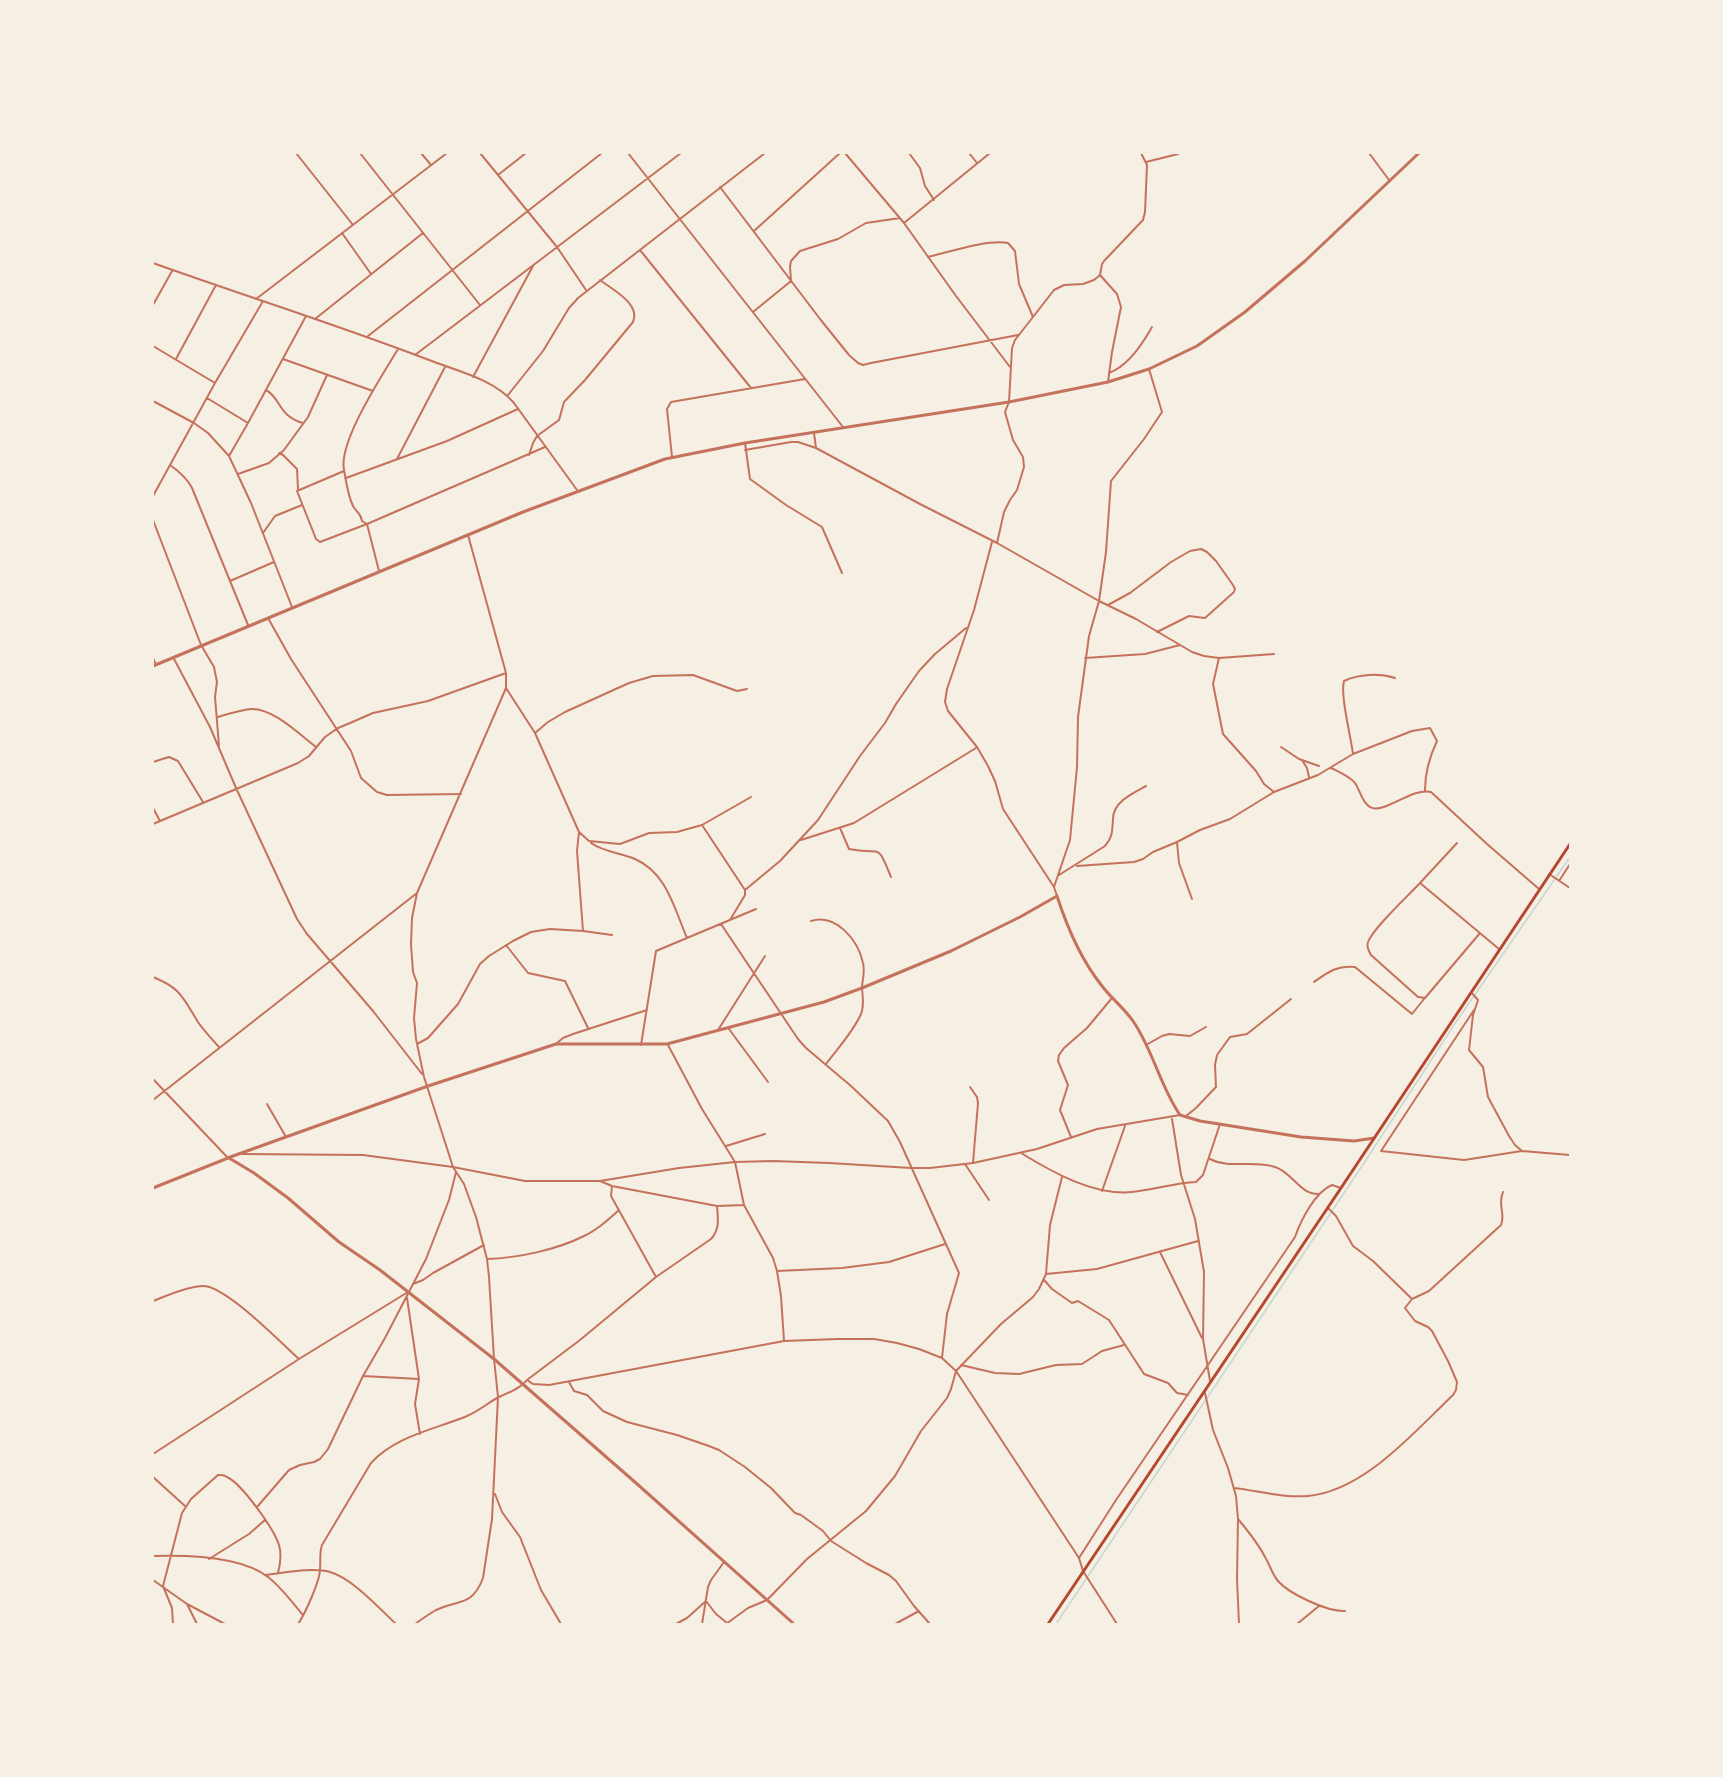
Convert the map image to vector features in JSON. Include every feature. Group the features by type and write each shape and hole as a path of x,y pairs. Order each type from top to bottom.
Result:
{"main road":[{"path":"1048,1624 1210,1381 1330,1210 1341,1188 1570,844"}],"street":[{"path":"296,153 353,225"},
{"path":"360,153 480,305"},
{"path":"421,153 431,165"},
{"path":"256,298 447,153"},
{"path":"480,153 557,247 586,290"},
{"path":"498,175 526,153"},
{"path":"367,337 602,153"},
{"path":"628,153 844,428"},
{"path":"415,355 679,153"},
{"path":"507,395 543,351 569,308 586,290 765,153"},
{"path":"754,231 840,153"},
{"path":"845,153 904,223 1010,368"},
{"path":"909,153 920,168 934,200"},
{"path":"969,153 977,163"},
{"path":"904,223 990,153"},
{"path":"997,543 1005,512 1017,490 1024,467 1023,457 1013,440 1005,409 1009,402 1012,348 1018,334 1054,290 1064,285 1089,283 1100,275 1104,261 1144,218 1146,162 1141,153"},
{"path":"1369,153 1389,180"},
{"path":"153,658 154,665 577,490 672,457 744,443 1009,402 1108,382 1149,369 1197,346 1245,312 1305,261 1419,153"},
{"path":"1146,162 1178,154"},
{"path":"720,187 849,355 862,365 1018,334"},
{"path":"791,281 791,261 800,250 838,239 866,224 900,218"},
{"path":"342,233 371,274"},
{"path":"315,319 423,233"},
{"path":"928,257 976,246 1008,243 1015,251 1020,284 1033,317"},
{"path":"640,250 751,387"},
{"path":"153,263 398,348 492,385 507,395 577,490"},
{"path":"473,377 533,265"},
{"path":"153,305 173,270"},
{"path":"1100,275 1117,294 1121,307 1108,382"},
{"path":"528,455 532,442 558,420 564,402 633,322 635,311 630,304 600,280"},
{"path":"752,312 791,281"},
{"path":"176,359 216,285"},
{"path":"153,496 215,382 263,301"},
{"path":"229,456 306,316"},
{"path":"1109,373 1118,369 1134,354 1152,327"},
{"path":"153,346 215,382"},
{"path":"379,571 367,524 362,521 361,515 353,506 344,471 345,450 373,391 398,348"},
{"path":"283,359 373,391"},
{"path":"397,459 445,367"},
{"path":"1054,887 1070,840 1077,767 1078,717 1089,636 1100,601 1111,481 1162,412 1149,369"},
{"path":"238,474 269,463 293,440 308,417 327,375"},
{"path":"672,457 668,405 675,401 805,379"},
{"path":"266,390 273,394 282,411 303,423"},
{"path":"207,398 248,423"},
{"path":"153,401 194,423 229,456 292,607"},
{"path":"346,478 518,410"},
{"path":"814,433 816,448"},
{"path":"745,450 791,442 816,448 1204,656 1219,658 1274,654"},
{"path":"744,443 750,479 822,527 842,573"},
{"path":"279,453 297,469 297,492 316,539 320,542 545,447"},
{"path":"170,465 182,473 192,488 248,625"},
{"path":"298,489 344,471"},
{"path":"263,533 275,516 302,505"},
{"path":"153,520 201,645 211,660 216,675 219,749"},
{"path":"416,1624 435,1610 470,1599 480,1587 492,1519 494,1491 498,1397 487,1259 464,1184 453,1167 424,1077 414,1018 417,983 413,972 411,944 412,918 417,893 506,688 506,673 468,536"},
{"path":"992,542 968,626 946,689 945,702 948,711 988,766 995,781 1002,809 1054,887 1080,951 1100,984 1133,1021 1155,1063 1171,1102 1180,1115"},
{"path":"1108,605 1130,593 1183,554 1201,549 1207,552 1233,585 1234,592 1205,618 1189,616 1157,632"},
{"path":"230,581 274,562"},
{"path":"268,617 291,659 338,729 354,757 361,778 377,792 387,795 460,794"},
{"path":"730,920 745,895 745,891 780,861 819,820 919,670 934,654 968,626"},
{"path":"1086,658 1145,654 1181,645"},
{"path":"173,657 210,726 297,919 306,934 373,1011 424,1077"},
{"path":"1219,658 1213,684 1223,734 1256,771 1264,784 1274,792"},
{"path":"153,824 298,763 309,756 325,737 373,713 428,702 506,673"},
{"path":"1353,754 1345,704 1344,681 1372,674 1395,678"},
{"path":"536,733 548,722 566,712 629,683 653,676 693,675 737,691 747,689"},
{"path":"506,688 536,733 579,832 600,848 635,860 656,873 664,884 687,938"},
{"path":"216,717 257,709 275,717 316,747"},
{"path":"1074,866 1134,862 1143,859 1200,830 1230,819 1274,792 1330,768 1353,754 1412,731 1430,728 1437,741 1428,759 1425,790"},
{"path":"799,841 854,823 976,747"},
{"path":"1281,747 1294,757 1319,766"},
{"path":"153,762 169,757 178,761 203,802"},
{"path":"1302,760 1309,778"},
{"path":"1330,768 1352,780 1366,804 1375,808 1425,790 1431,792 1539,889"},
{"path":"1059,875 1105,846 1113,832 1114,813 1120,803 1146,786"},
{"path":"589,841 620,844 649,833 677,832 702,825 751,797"},
{"path":"153,808 160,821"},
{"path":"702,825 745,891"},
{"path":"840,828 849,849 874,850 882,855 891,877"},
{"path":"579,832 577,851 584,930"},
{"path":"1177,842 1179,863 1192,899"},
{"path":"1425,998 1418,997 1371,955 1368,942 1379,926 1457,843"},
{"path":"1559,881 1570,864"},
{"path":"1549,874 1570,888"},
{"path":"1420,884 1499,949"},
{"path":"153,1100 417,893"},
{"path":"153,1188 228,1158 428,1086 556,1044 667,1044 824,1002 922,964 980,937 1057,896"},
{"path":"641,1045 656,951 756,909"},
{"path":"811,921 819,918 829,920 847,933 859,951 863,963 861,1013 856,1024 826,1064"},
{"path":"721,924 753,974 806,1048 888,1121 959,1273 947,1314 942,1358"},
{"path":"417,1044 428,1038 459,1004 480,964 506,945 531,932 540,930 584,930 612,935"},
{"path":"1314,982 1333,969 1343,966 1354,967 1412,1014 1480,933"},
{"path":"506,945 528,973 565,981 588,1028"},
{"path":"716,1032 765,956"},
{"path":"153,977 178,991 199,1023 220,1048"},
{"path":"1471,992 1478,1000 1474,1010 1381,1151 1464,1160 1522,1151 1570,1155"},
{"path":"1071,1137 1060,1110 1068,1085 1058,1061 1059,1055 1087,1028 1112,998"},
{"path":"1186,1116 1216,1087 1217,1055 1230,1037 1247,1034 1291,999"},
{"path":"556,1044 563,1038 588,1028 646,1010"},
{"path":"1474,1010 1469,1050 1483,1067 1488,1097 1509,1136 1522,1151"},
{"path":"1146,1045 1161,1036 1169,1034 1190,1036 1206,1027"},
{"path":"729,1028 768,1082"},
{"path":"667,1044 702,1109 735,1162 744,1205 773,1258 777,1271 784,1341"},
{"path":"153,1079 228,1158 288,1197 339,1242 494,1359 794,1624"},
{"path":"970,1088 977,1096 978,1103 973,1163"},
{"path":"267,1104 286,1137"},
{"path":"239,1154 363,1155 453,1167 525,1180 600,1181 679,1168 735,1162 829,1162 911,1168 973,1163 1097,1130 1180,1115 1200,1121 1321,1139 1354,1141 1374,1138"},
{"path":"1172,1118 1183,1183 1195,1219 1204,1272 1203,1339 1210,1381"},
{"path":"1021,1152 1062,1177 1102,1191 1117,1194 1134,1192 1196,1182 1203,1175 1220,1124"},
{"path":"1102,1191 1126,1125"},
{"path":"726,1146 765,1134"},
{"path":"1209,1159 1228,1164 1274,1166 1282,1169 1308,1192 1320,1194"},
{"path":"964,1164 989,1200"},
{"path":"257,1507 289,1470 314,1462 324,1454 426,1259 449,1200 456,1172"},
{"path":"706,1601 728,1622 726,1624 748,1608 767,1600 807,1559 866,1511 896,1476 921,1431 947,1398 956,1371 1001,1324 1033,1297 1044,1280 1050,1225 1062,1177"},
{"path":"600,1181 612,1186 717,1206 744,1205"},
{"path":"1079,1558 1295,1237 1304,1217 1320,1194 1332,1185 1341,1188"},
{"path":"612,1186 611,1196 656,1277"},
{"path":"1234,1488 1288,1496 1307,1496 1335,1490 1380,1463 1453,1395 1457,1382 1432,1331 1415,1321 1405,1308 1412,1299 1429,1291 1501,1225 1503,1219 1500,1200 1503,1192"},
{"path":"298,1624 321,1571 319,1555 322,1545 371,1463 379,1454 397,1443 469,1415 498,1397 523,1386 527,1380 656,1277 711,1239 718,1227 717,1206"},
{"path":"487,1259 527,1254 584,1236 619,1210"},
{"path":"1330,1210 1353,1246 1373,1261 1412,1299"},
{"path":"1046,1274 1097,1269 1198,1241"},
{"path":"777,1271 842,1268 880,1263 946,1244"},
{"path":"412,1284 484,1245"},
{"path":"1160,1252 1203,1339"},
{"path":"1044,1280 1052,1289 1072,1303 1078,1301 1110,1320 1144,1374 1168,1383 1177,1393 1188,1395"},
{"path":"153,1301 201,1286 211,1287 230,1298 299,1359"},
{"path":"153,1454 299,1359 408,1294"},
{"path":"408,1294 419,1379 415,1404 420,1434"},
{"path":"527,1380 537,1385 569,1382 784,1341 837,1338 897,1342 942,1358 956,1371 1079,1558 1083,1571 1117,1624"},
{"path":"961,1365 995,1373 1019,1374 1056,1365 1082,1364 1102,1351 1124,1345"},
{"path":"363,1376 419,1379"},
{"path":"569,1382 574,1391 591,1398 603,1411 627,1422 709,1446 735,1459 771,1488 795,1513 822,1531 831,1541 889,1575 930,1624"},
{"path":"1204,1390 1213,1430 1234,1488 1238,1519 1239,1624"},
{"path":"173,1624 172,1608 163,1586 182,1513 214,1477 221,1475 230,1478 257,1507 280,1548 278,1574"},
{"path":"153,1477 186,1506"},
{"path":"494,1491 502,1512 520,1537 533,1573 561,1624"},
{"path":"1238,1519 1260,1547 1273,1575 1281,1584 1320,1606 1345,1611"},
{"path":"208,1558 249,1533 265,1520"},
{"path":"153,1556 233,1561 265,1575 303,1615"},
{"path":"702,1624 711,1580 724,1562"},
{"path":"265,1575 330,1572 364,1594 396,1624"},
{"path":"153,1580 187,1604 225,1624"},
{"path":"676,1624 706,1601"},
{"path":"187,1604 197,1624"},
{"path":"1297,1624 1320,1606"},
{"path":"895,1624 919,1611"}],"waterway":[{"path":"1056,1624 1456,1022 1570,857"}]}
